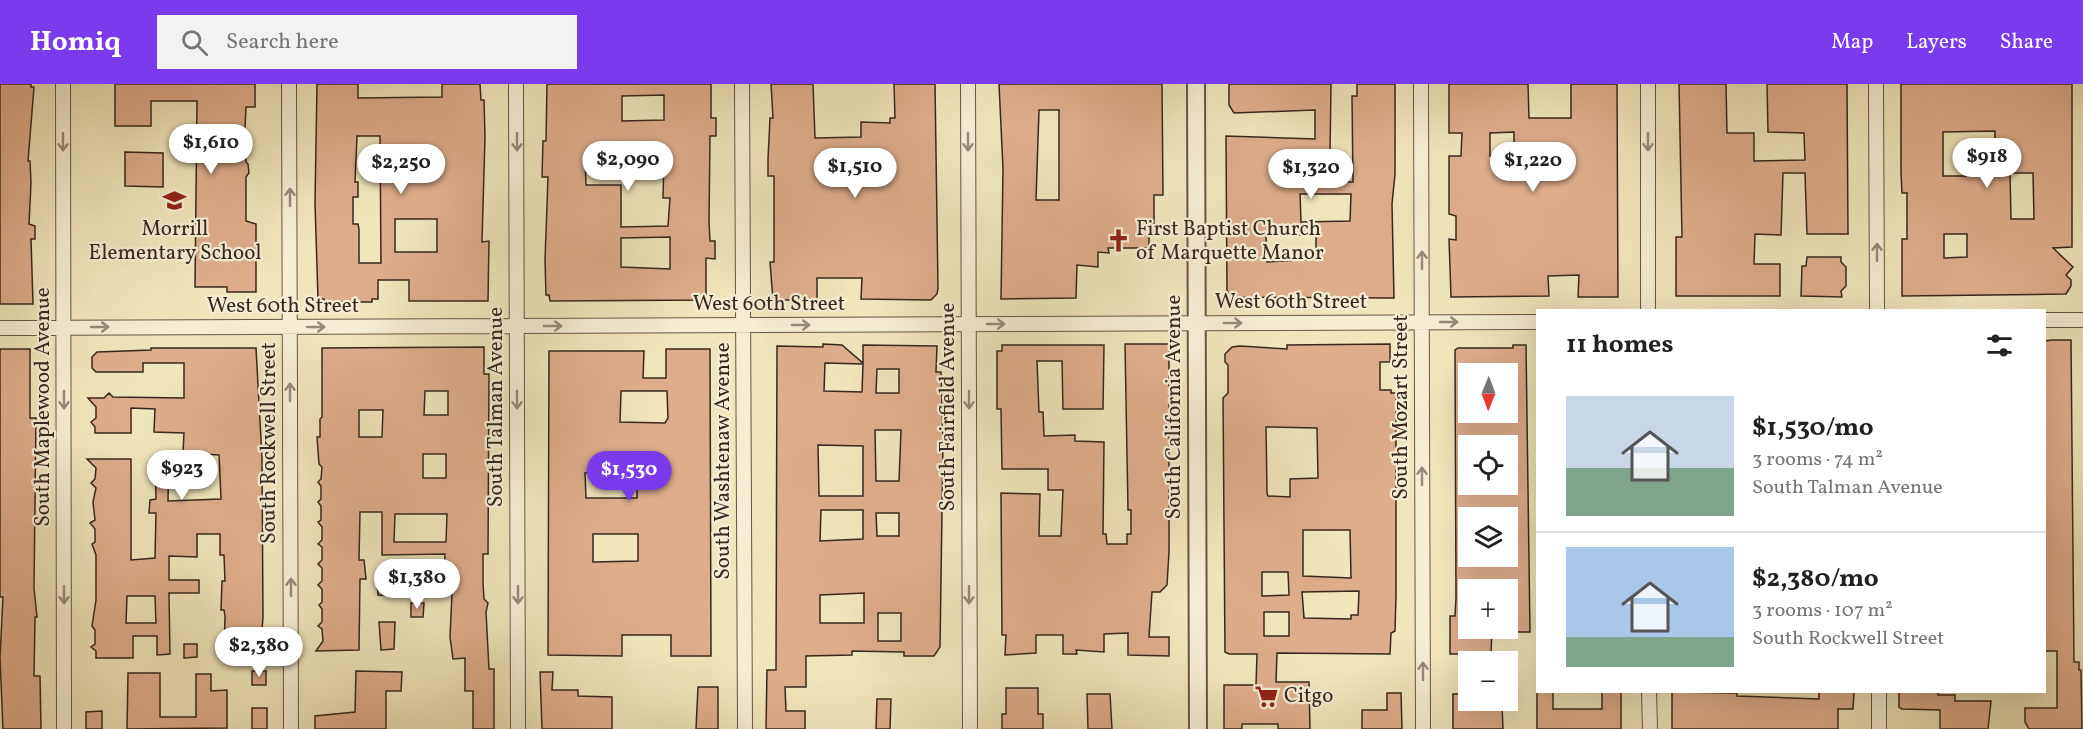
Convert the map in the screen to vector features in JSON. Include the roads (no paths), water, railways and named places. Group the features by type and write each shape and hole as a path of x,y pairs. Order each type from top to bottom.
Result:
{"street":[{"name":"South Maplewood Avenue","path":"63,84 64,729"},
{"name":"South Rockwell Street","path":"290,84 291,729"},
{"name":"South Talman Avenue","path":"516,84 518,729"},
{"name":"South Washtenaw Avenue","path":"742,84 745,729"},
{"name":"South Fairfield Avenue","path":"968,84 970,729"},
{"name":"South California Avenue","path":"1196,84 1198,729"},
{"name":"South Mozart Street","path":"1421,84 1423,729"},
{"path":"1648,84 1648,309"},
{"path":"1876,84 1877,309"},
{"path":"2046,320 2083,320"},
{"name":"West 60th Street","path":"0,328 1536,322"},
{"path":"1649,693 1650,729"},
{"path":"1879,693 1880,729"}],"place":[{"name":"Morrill Elementary School","path":"175,201"},
{"name":"First Baptist Church of Marquette Manor","path":"1118,241"},
{"name":"Citgo","path":"1266,696"}]}
